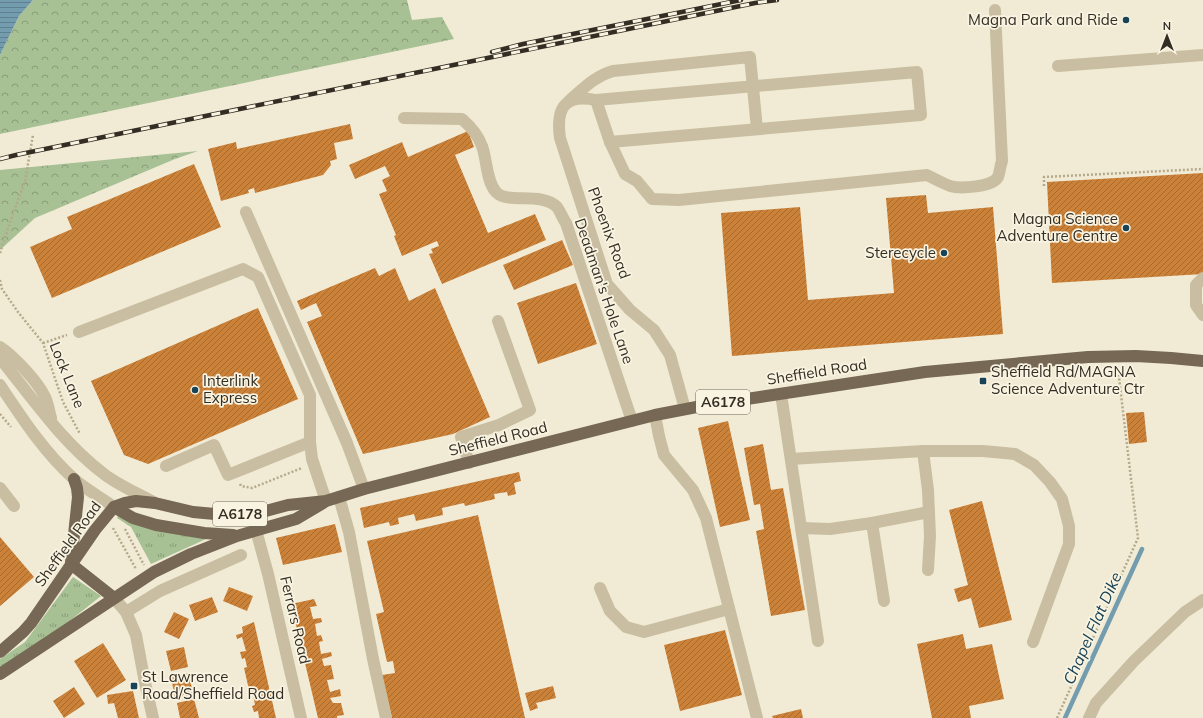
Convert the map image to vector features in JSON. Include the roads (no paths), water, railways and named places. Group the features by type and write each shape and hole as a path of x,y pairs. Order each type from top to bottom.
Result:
{"main road":[{"name":"Sheffield Road","path":"0,652 31,623 103,520 114,507 125,502 136,501 155,503 192,512 226,515 262,512 288,505 326,501 364,489 655,415 685,409 925,372 1088,357 1116,356 1203,361"},
{"path":"74,479 78,497 71,564 114,598"},
{"name":"Sheffield Road","path":"0,674 154,572 191,554 237,536 296,519 326,501"},
{"path":"114,507 133,518 156,525 204,533 237,536"},
{"path":"226,515 249,521 256,530"}],"street":[{"path":"596,100 610,142 625,174 637,180 652,199 679,200 927,176 951,186 966,187 993,182 998,177 1002,161 995,10"},
{"path":"1058,66 1203,55"},
{"path":"566,103 591,82 604,74 613,71 750,57 757,129"},
{"path":"566,103 580,98 596,100 917,72 921,115 610,142"},
{"name":"Phoenix Road","path":"566,103 560,111 558,119 560,138 607,284 630,310 654,330 670,355 685,409"},
{"name":"Deadman's Hole Lane","path":"404,118 462,119 471,126 482,145 490,181 496,193 508,198 544,200 556,207 566,223 632,421"},
{"path":"246,212 347,443 364,489"},
{"path":"79,332 243,269 258,277 310,395 310,442 312,459 326,501"},
{"path":"1203,278 1196,285 1196,305 1203,315"},
{"path":"469,463 461,437 499,426 530,410 498,321"},
{"path":"0,347 19,364 35,382 45,397 52,423"},
{"path":"0,358 52,423 87,460 106,476 155,503"},
{"path":"0,385 46,449 74,479 114,507"},
{"path":"781,394 818,642"},
{"path":"655,415 664,455 693,490 706,518 757,718"},
{"path":"166,466 214,445 228,475 310,442"},
{"path":"791,459 923,450 983,450 1015,454 1034,465 1050,482 1062,499 1069,526 1069,544 1033,642"},
{"path":"923,450 929,512 930,536 928,570"},
{"path":"0,488 14,506"},
{"path":"339,497 349,532 373,659 386,718"},
{"path":"801,528 830,529 872,524 929,512"},
{"path":"872,524 884,601"},
{"name":"Ferrars Road","path":"256,530 268,574 301,718"},
{"path":"126,612 160,591 241,554"},
{"path":"600,588 610,611 626,627 644,632 730,609"},
{"path":"114,598 126,612 136,635 145,683 154,718"},
{"path":"1089,718 1096,703 1134,662 1185,612 1203,600"}],"water":[{"path":"0,0 33,0 19,16 0,55"}],"waterway":[{"name":"Chapel Flat Dike","path":"1065,718 1142,549"}],"railway":[{"path":"492,52 523,44 741,0"},
{"path":"0,159 755,3 777,0"}],"place":[{"name":"Magna Park and Ride","path":"1126,20"},
{"name":"Magna Science Adventure Centre","path":"1126,228"},
{"name":"Sterecycle","path":"944,253"},
{"name":"Sheffield Rd/MAGNA Science Adventure Ctr","path":"983,381"},
{"name":"Interlink Express","path":"195,390"},
{"name":"St Lawrence Road/Sheffield Road","path":"134,686"}]}
